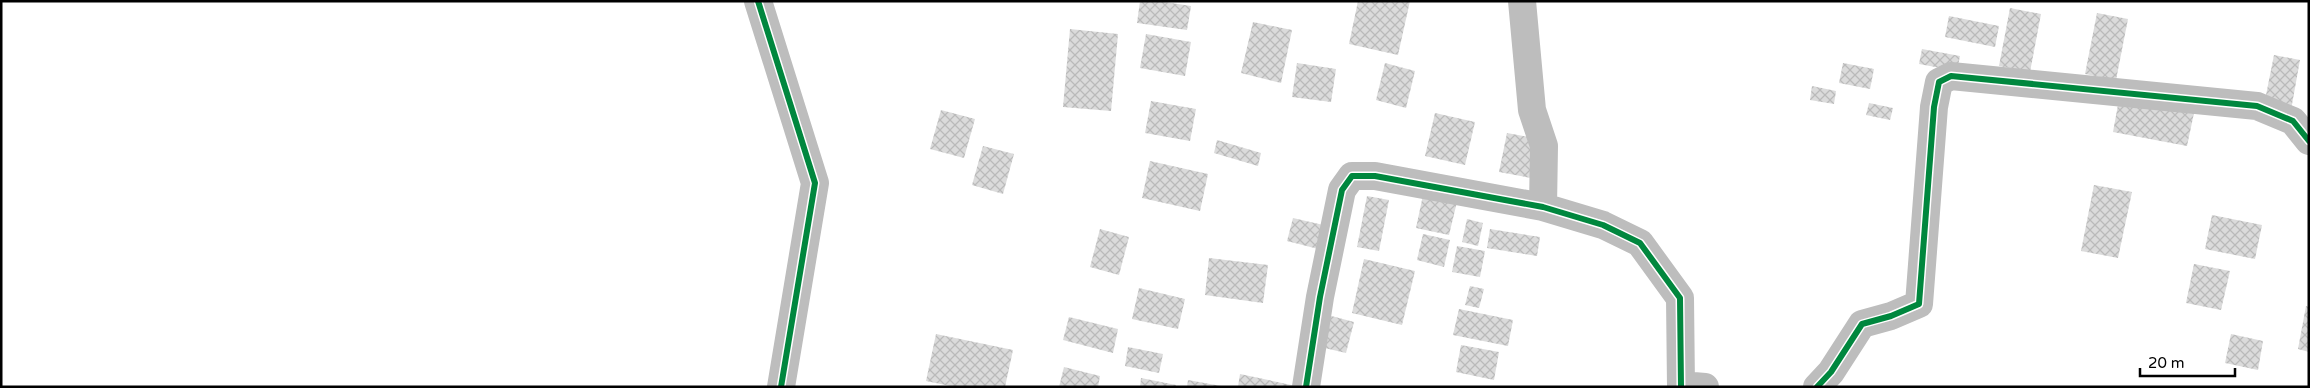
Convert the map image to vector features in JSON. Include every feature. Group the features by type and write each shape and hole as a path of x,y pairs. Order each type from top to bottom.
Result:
{"street":[{"path":"758,1 815,183 781,387"},
{"path":"1522,1 1532,110 1544,146 1543,207"},
{"path":"1817,387 1831,372 1862,324 1891,316 1918,304 1934,107 1939,82 1951,76 2257,106 2292,121 2309,141"},
{"path":"1306,387 1320,297 1342,190 1352,176 1374,176 1543,207 1603,225 1640,242 1680,298 1689,386"}],"building":[{"path":"1140,1 1158,1 1191,6 1187,30 1137,23"},
{"path":"1358,1 1410,1 1398,55 1349,44"},
{"path":"2010,8 2041,14 2030,72 1999,66"},
{"path":"2097,13 2128,19 2116,80 2085,74"},
{"path":"1949,16 1999,26 1995,47 1945,37"},
{"path":"1253,22 1292,30 1281,83 1241,73"},
{"path":"1070,29 1118,34 1111,111 1063,107"},
{"path":"1146,34 1191,42 1185,76 1140,68"},
{"path":"1922,49 1960,56 1957,71 1919,64"},
{"path":"2274,55 2300,60 2291,110 2264,105"},
{"path":"1297,63 1336,69 1331,102 1292,97"},
{"path":"1385,63 1415,71 1406,108 1376,100"},
{"path":"1843,63 1874,69 1870,89 1839,83"},
{"path":"1812,86 1836,91 1834,104 1810,100"},
{"path":"2119,99 2194,113 2187,146 2113,132"},
{"path":"1151,101 1196,109 1190,141 1145,133"},
{"path":"1869,103 1893,108 1890,120 1866,115"},
{"path":"941,110 975,119 964,158 930,149"},
{"path":"1435,113 1475,122 1465,165 1425,156"},
{"path":"1507,133 1539,139 1531,178 1499,172"},
{"path":"1217,140 1261,153 1258,166 1214,153"},
{"path":"983,146 1014,154 1003,194 972,185"},
{"path":"1150,161 1208,174 1200,211 1142,198"},
{"path":"2094,185 2132,192 2118,258 2081,251"},
{"path":"1423,195 1457,202 1449,235 1416,228"},
{"path":"1367,196 1389,200 1379,251 1357,247"},
{"path":"2212,215 2262,225 2255,259 2205,249"},
{"path":"1293,218 1332,227 1326,251 1287,241"},
{"path":"1467,219 1483,223 1478,246 1462,242"},
{"path":"1100,229 1129,237 1119,275 1090,267"},
{"path":"1490,229 1540,237 1537,256 1487,248"},
{"path":"1423,234 1450,240 1444,267 1417,260"},
{"path":"1457,246 1485,251 1480,277 1452,272"},
{"path":"1209,258 1268,265 1263,303 1205,295"},
{"path":"1364,259 1415,271 1402,325 1352,313"},
{"path":"2194,264 2230,271 2221,310 2186,303"},
{"path":"1470,286 1484,289 1479,308 1465,305"},
{"path":"1139,288 1185,299 1178,329 1132,319"},
{"path":"2306,306 2309,307 2309,352 2298,349"},
{"path":"1459,309 1513,320 1508,346 1453,335"},
{"path":"1324,314 1354,322 1346,353 1316,346"},
{"path":"1069,317 1118,329 1113,353 1063,340"},
{"path":"936,334 1013,350 1005,387 955,387 926,381"},
{"path":"2231,334 2263,341 2258,370 2225,363"},
{"path":"1461,345 1499,352 1494,380 1456,372"},
{"path":"1128,347 1163,354 1159,373 1125,366"},
{"path":"1064,367 1100,376 1098,387 1059,387"},
{"path":"1240,374 1296,386 1296,387 1238,387"},
{"path":"1141,378 1176,385 1175,387 1140,387"},
{"path":"1188,380 1221,386 1221,387 1187,387"}],"cycle path":[{"path":"758,1 815,183 781,387"},
{"path":"1817,387 1831,372 1862,324 1891,316 1919,304 1934,107 1939,82 1951,76 2257,106 2293,121 2309,141"},
{"path":"1306,387 1320,297 1342,190 1352,176 1375,176 1543,207 1603,225 1640,243 1680,298 1681,387"}]}
